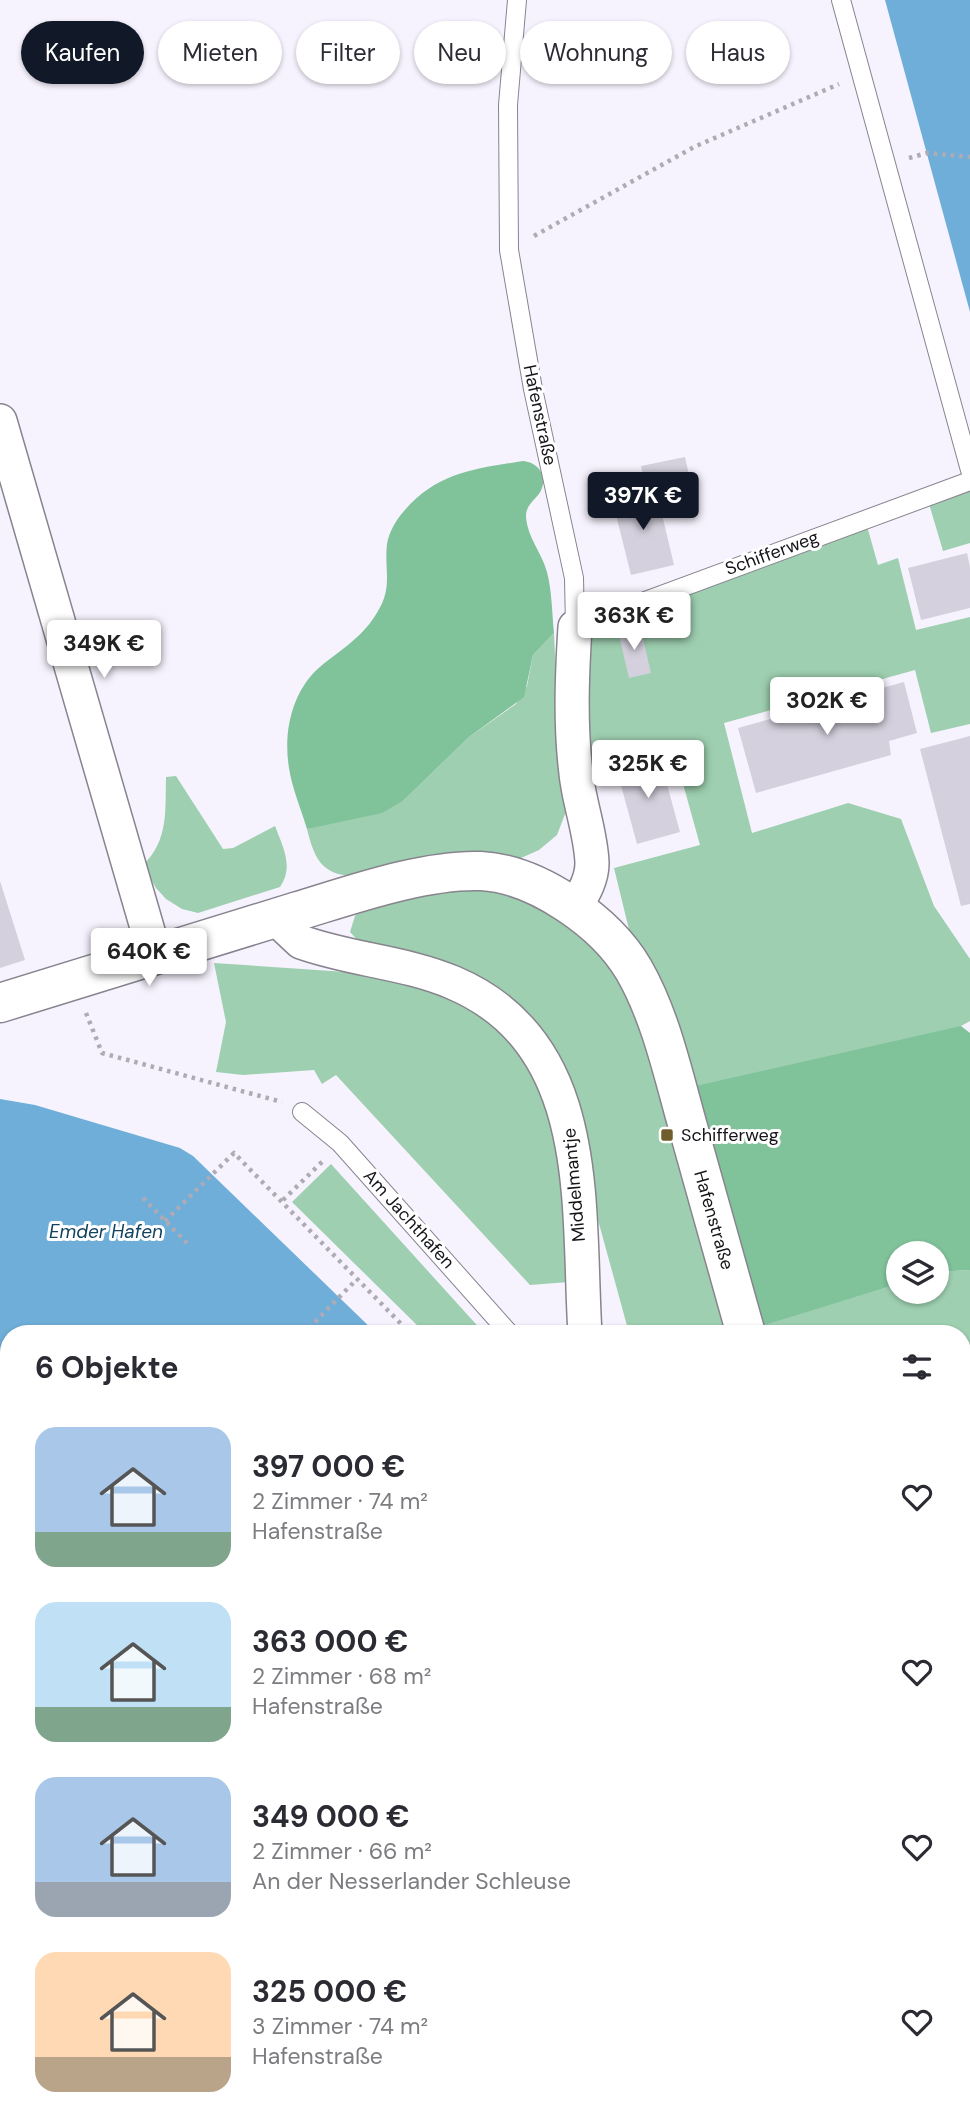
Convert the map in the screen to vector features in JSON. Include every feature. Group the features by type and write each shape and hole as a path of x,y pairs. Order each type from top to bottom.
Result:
{"street":[{"path":"0,421 155,955"},
{"name":"Hafenstraße","path":"575,627 571,701 573,738 581,811 592,864 585,892 575,908"},
{"name":"Hafenstraße","path":"0,1003 280,916 403,882 481,871 536,888 575,908 593,922 622,952 643,987 678,1090 743,1325"},
{"name":"Middelmantje","path":"280,916 285,927 301,942 431,974 458,985 505,1016 536,1051 558,1089 571,1130 584,1325"}],"lane":[{"name":"Hafenstraße","path":"517,0 509,104 509,250 533,389 574,578 575,627"},
{"path":"841,0 970,470"},
{"name":"Schifferweg","path":"575,627 970,481"},
{"name":"Am Jachthafen","path":"302,1112 340,1143 502,1325"}],"path":[{"path":"509,250 694,147 860,75"},
{"path":"927,153 970,158"},
{"path":"91,1025 102,1053 270,1098 302,1112"},
{"path":"165,1221 234,1153 402,1325"},
{"path":"282,1200 308,1175"},
{"path":"143,1198 187,1243"},
{"path":"312,1325 356,1280"}],"green space":[{"path":"523,461 536,466 543,478 540,492 528,508 526,516 529,531 547,572 554,633 533,655 524,697 469,737 404,800 382,813 307,829 294,791 287,754 292,712 311,676 359,635 383,602 387,586 387,544 396,522 417,498 444,480 473,470"},
{"path":"970,481 970,543 943,551 927,497"},
{"path":"865,519 878,565 898,558 916,630 970,617 970,724 931,733 915,670 724,723 752,833 848,803 901,819 934,906 970,959 970,1021 961,1026 749,1325 627,1325 595,1209 569,1282 530,1285 336,1075 322,1084 314,1070 243,1075 216,1072 226,1022 214,963 361,973 361,944 350,932 355,916 383,886 499,875 642,983 614,868 700,845 672,744 592,766 588,701 592,606 648,599"},
{"path":"554,633 558,722 567,809 557,835 539,850 521,858 353,876 342,875 326,868 316,856 307,829 404,800 469,737 516,704 527,686 533,655"},
{"path":"176,776 223,849 233,848 275,826 287,864 280,887 198,913 182,909 166,899 156,888 143,865 157,845 164,824 166,777"},
{"path":"961,1026 970,1033 970,1270 949,1271 949,1241 886,1241 886,1288 765,1325 743,1325 678,1090"},
{"path":"331,1164 477,1325 417,1325 292,1202"},
{"path":"970,1270 970,1325 762,1325 886,1288 886,1304 949,1304 949,1271"}],"water":[{"path":"885,0 970,0 970,312"},
{"name":"Emder Hafen","path":"0,1099 35,1105 180,1148 193,1156 368,1325 0,1325"}],"building":[{"path":"685,457 689,475 645,484 641,466"},
{"path":"656,489 674,565 631,575 612,499"},
{"path":"967,553 970,567 970,608 921,620 908,568"},
{"path":"640,626 651,673 629,678 618,631"},
{"path":"904,682 917,733 889,741 891,755 756,793 738,728"},
{"path":"970,736 970,904 961,906 920,749"},
{"path":"659,755 680,832 637,844 616,767"},
{"path":"0,881 25,960 0,968"}],"place":[{"name":"Schifferweg","path":"667,1135"}]}
